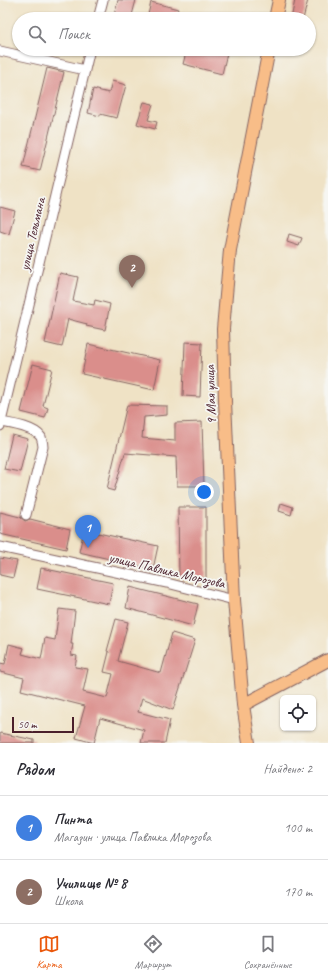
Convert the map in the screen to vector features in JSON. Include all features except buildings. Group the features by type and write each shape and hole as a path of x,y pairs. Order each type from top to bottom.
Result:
{"main road":[{"path":"276,12 279,0"},
{"name":"9 Мая улица","path":"249,743 243,705 234,600 223,328 230,250 268,56"},
{"path":"243,705 328,660"}],"street":[{"path":"100,12 103,0"},
{"path":"0,51 12,54"},
{"path":"22,56 85,70"},
{"name":"улица Тельмана","path":"0,424 88,56"},
{"path":"0,424 17,425 32,431 41,438 43,447 26,515"},
{"name":"улица Павлика Морозова","path":"0,547 234,600"}],"place":[{"name":"Училище № 8","path":"132,288"},
{"name":"Пинта","path":"88,548"}]}
